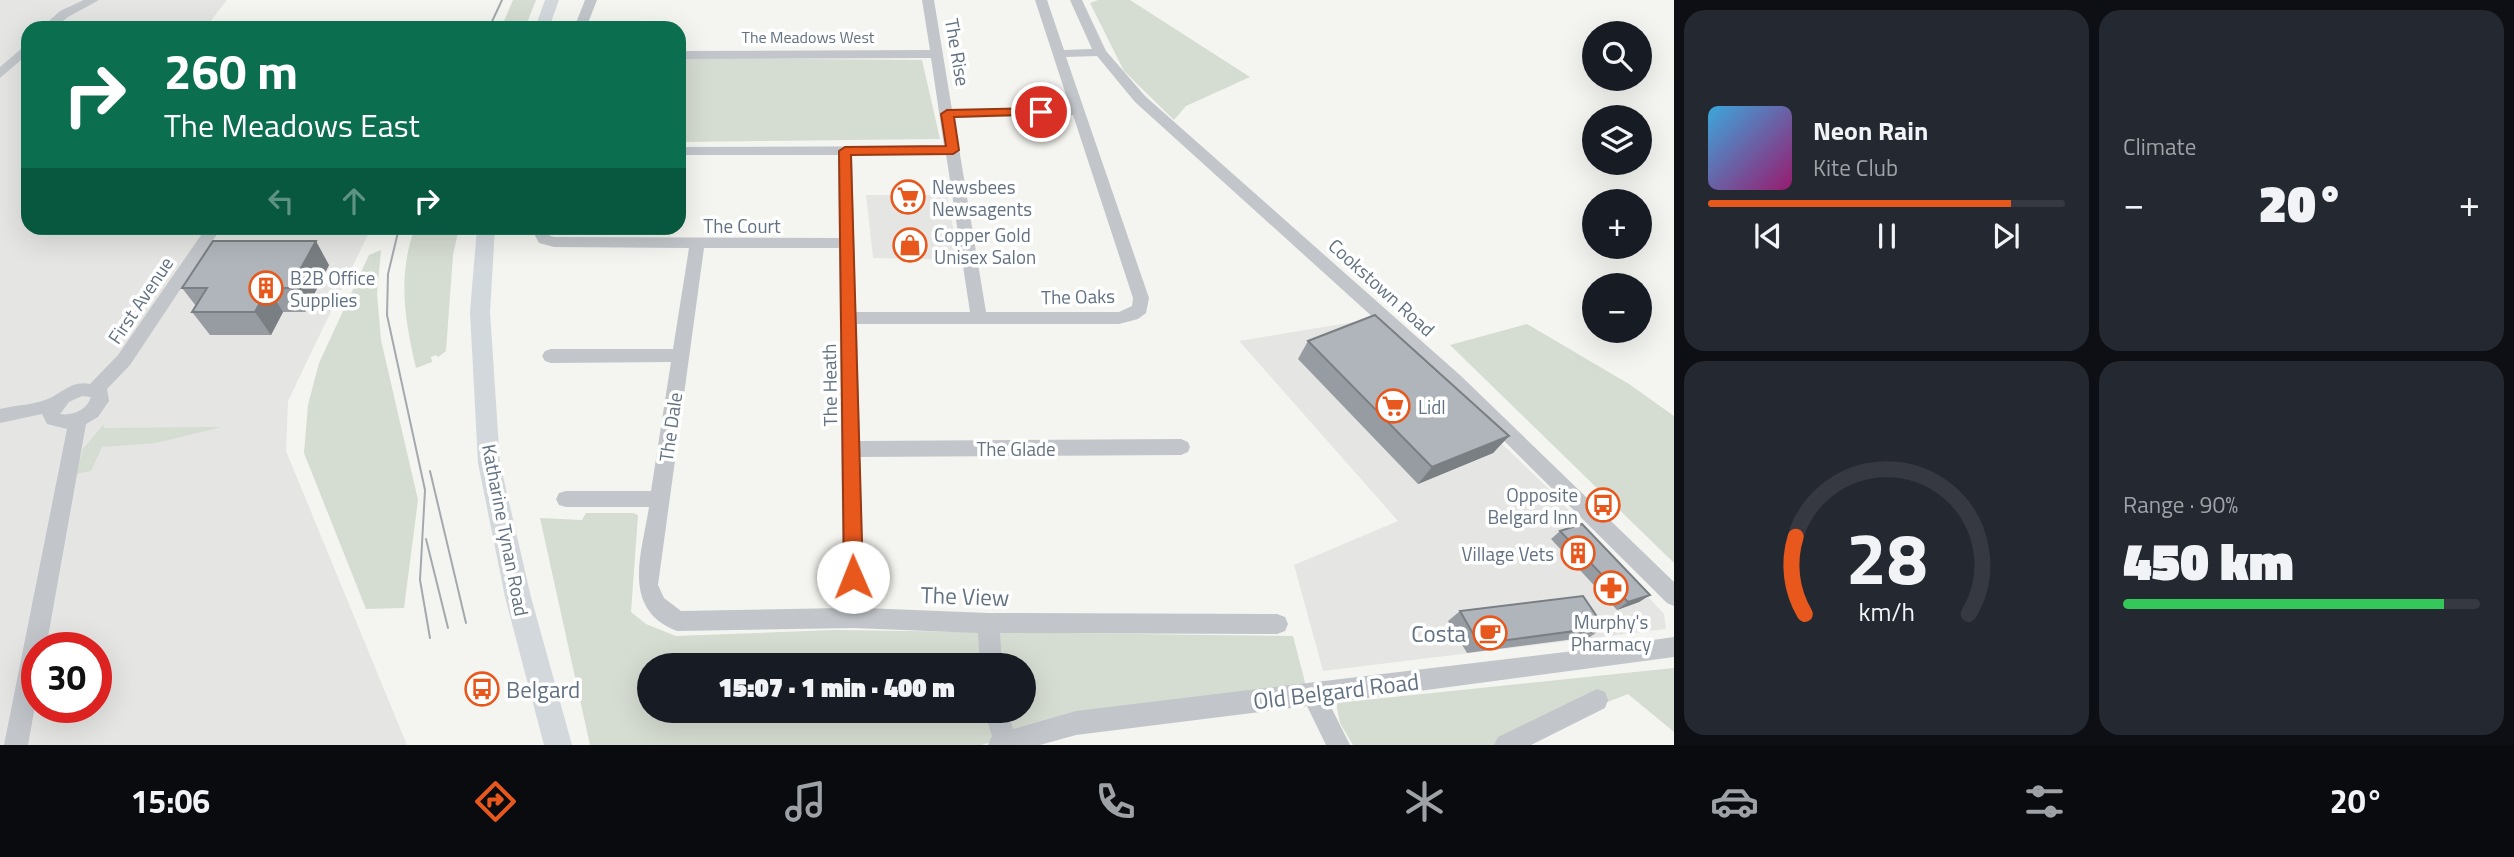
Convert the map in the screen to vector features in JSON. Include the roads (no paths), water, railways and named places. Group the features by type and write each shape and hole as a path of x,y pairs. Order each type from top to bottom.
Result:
{"main road":[{"path":"544,21 552,0"},
{"name":"Katharine Tynan Road","path":"485,235 481,278 481,334 489,463 518,597 558,745"}],"street":[{"path":"56,21 93,0"},
{"name":"The Rise","path":"928,0 979,318"},
{"name":"The Oaks","path":"848,318 1119,318 1132,315 1140,309 1141,298 1041,0"},
{"name":"Cookstown Road","path":"1076,0 1100,52 1140,99 1455,381 1674,596"},
{"path":"582,21 589,2"},
{"path":"1058,54 1100,52"},
{"path":"0,74 21,54"},
{"name":"The Meadows West","path":"686,55 937,54"},
{"path":"947,114 1077,111"},
{"path":"686,152 953,150"},
{"name":"The Heath","path":"845,151 854,618"},
{"name":"First Avenue","path":"95,390 124,360 208,235"},
{"name":"The Court","path":"542,235 544,239 554,242 847,243"},
{"name":"The Dale","path":"657,605 647,586 697,244"},
{"path":"551,356 679,355"},
{"path":"0,416 55,404 74,391 95,390 100,396 97,406 78,420 57,421 51,415 55,404"},
{"path":"16,745 78,420"},
{"name":"The Glade","path":"851,449 1181,447"},
{"path":"566,499 659,499"},
{"name":"The View","path":"657,605 677,621 854,618 988,623 1277,625"},
{"path":"988,623 990,653"},
{"name":"Old Belgard Road","path":"1003,743 1076,723 1590,660 1674,647"},
{"path":"1313,694 1338,745"},
{"path":"1506,745 1597,699"},
{"path":"998,723 1003,743"}],"tram line":[{"path":"492,21 502,0"},
{"path":"397,235 388,274 387,315 425,490 420,580 430,638"},
{"path":"430,471 466,623"},
{"path":"426,539 448,628"}],"place":[{"name":"Newsbees Newsagents","path":"908,197"},
{"name":"Copper Gold Unisex Salon","path":"910,245"},
{"name":"B2B Office Supplies","path":"266,288"},
{"name":"Lidl","path":"1393,406"},
{"name":"Opposite Belgard Inn","path":"1603,505"},
{"name":"Village Vets","path":"1578,553"},
{"name":"Murphy's Pharmacy","path":"1611,588"},
{"name":"Costa","path":"1490,633"},
{"name":"Belgard","path":"482,689"}]}
